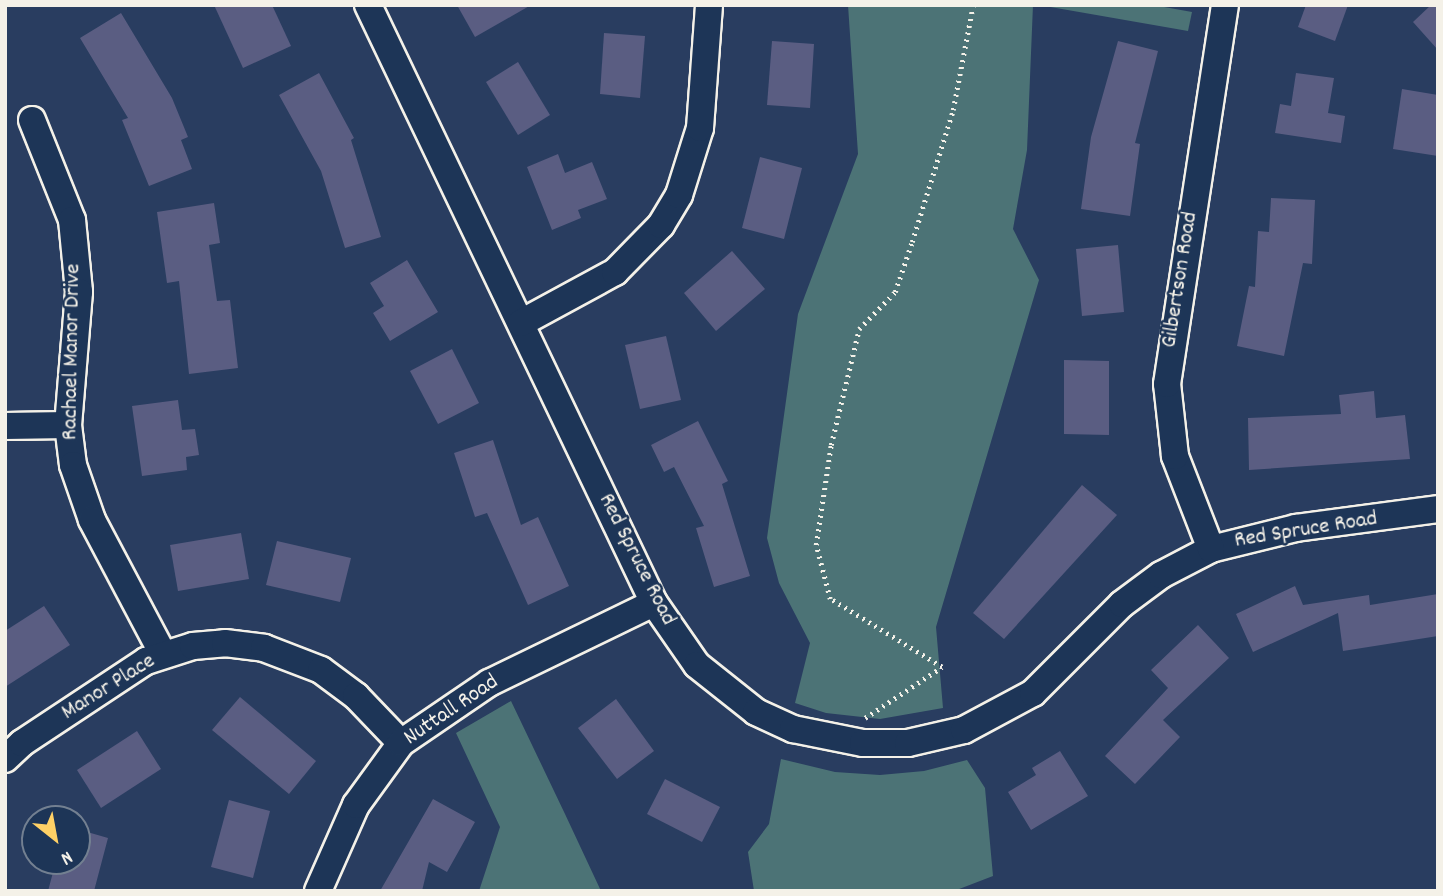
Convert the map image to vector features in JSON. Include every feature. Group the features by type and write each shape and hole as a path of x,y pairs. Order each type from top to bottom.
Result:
{"street":[{"name":"Red Spruce Road","path":"368,5 654,603 683,647 723,689 756,712 832,740 908,743 988,720 1033,693 1122,604 1161,575 1211,549 1296,528 1438,509"},
{"path":"521,323 615,272 661,225 679,195 700,128 709,5"},
{"name":"Gilbertson Road","path":"1211,549 1175,456 1167,384 1226,5"},
{"name":"Rachael Manor Drive","path":"32,120 72,220 79,292 68,425 73,465 92,520 163,654"},
{"path":"5,426 68,425"},
{"name":"Nuttall Road","path":"318,891 356,805 401,743 489,683 654,603"},
{"name":"Manor Place","path":"5,759 132,668 163,654 225,643 264,648 302,660 340,682 401,743"}],"path":[{"path":"832,740 942,667 830,599 816,545 831,444 859,329 895,292 953,110 973,5"}],"green space":[{"path":"848,5 1033,5 1027,150 1013,229 1039,280 936,627 943,708 880,719 826,713 795,703 810,643 779,583 767,538 798,314 858,154"},
{"path":"1039,5 1153,5 1192,12 1188,31"},
{"path":"511,701 601,891 479,891 500,827 456,733"},
{"path":"781,759 835,772 880,775 924,771 967,760 985,788 993,876 954,891 754,891 748,852 769,824"}],"building":[{"path":"214,5 272,5 291,46 243,68"},
{"path":"457,5 531,5 475,37"},
{"path":"1306,5 1348,5 1335,41 1298,27"},
{"path":"1431,5 1438,5 1438,50 1413,22"},
{"path":"121,13 172,98 188,137 181,140 192,169 149,186 122,120 128,118 80,38"},
{"path":"604,33 645,36 640,98 600,94"},
{"path":"772,41 814,44 810,108 767,105"},
{"path":"1118,41 1158,51 1135,143 1140,144 1130,216 1081,209 1091,137"},
{"path":"518,62 550,115 518,135 486,82"},
{"path":"319,73 354,138 351,140 381,237 345,248 321,171 279,95"},
{"path":"1296,73 1334,78 1328,113 1345,116 1341,143 1275,133 1280,104 1291,106"},
{"path":"1402,89 1438,95 1438,156 1393,149"},
{"path":"558,154 565,173 592,162 607,199 578,210 581,218 552,230 527,167"},
{"path":"760,157 802,168 784,239 742,228"},
{"path":"1271,198 1315,200 1312,264 1303,263 1284,356 1237,346 1249,286 1255,287 1258,231 1269,232"},
{"path":"214,203 220,243 209,245 217,301 230,300 238,368 189,374 179,281 167,283 157,212"},
{"path":"1118,245 1124,312 1082,316 1076,249"},
{"path":"732,251 765,289 716,331 684,293"},
{"path":"407,260 438,312 390,341 373,313 384,306 370,283"},
{"path":"666,336 681,400 640,409 625,345"},
{"path":"452,349 479,403 438,424 410,371"},
{"path":"1064,360 1109,361 1109,435 1064,434"},
{"path":"1374,391 1376,418 1405,415 1410,459 1249,470 1248,418 1341,414 1339,395"},
{"path":"178,400 182,430 195,429 199,455 186,457 187,470 142,476 132,406"},
{"path":"698,421 728,481 722,484 750,576 714,587 696,528 704,526 674,467 664,472 651,445"},
{"path":"493,440 521,525 538,517 569,586 528,605 487,513 475,517 454,453"},
{"path":"1082,485 1117,515 1004,639 973,613"},
{"path":"241,533 249,579 178,591 170,545"},
{"path":"277,541 351,558 340,602 266,585"},
{"path":"1295,586 1303,605 1369,595 1370,605 1438,594 1438,636 1343,651 1338,613 1253,652 1236,614"},
{"path":"44,606 70,645 5,687 5,631"},
{"path":"1198,625 1229,658 1163,720 1180,737 1135,784 1105,756 1168,688 1151,670"},
{"path":"240,697 316,761 289,794 212,730"},
{"path":"616,699 654,751 617,779 578,728"},
{"path":"137,731 161,769 101,808 77,770"},
{"path":"1060,751 1088,796 1031,830 1008,792 1036,775 1032,768"},
{"path":"665,779 720,807 702,842 647,814"},
{"path":"433,799 475,822 447,872 429,862 422,891 380,891"},
{"path":"229,800 270,811 253,878 211,867"},
{"path":"91,833 108,838 94,891 48,891 52,875 91,875"}]}
